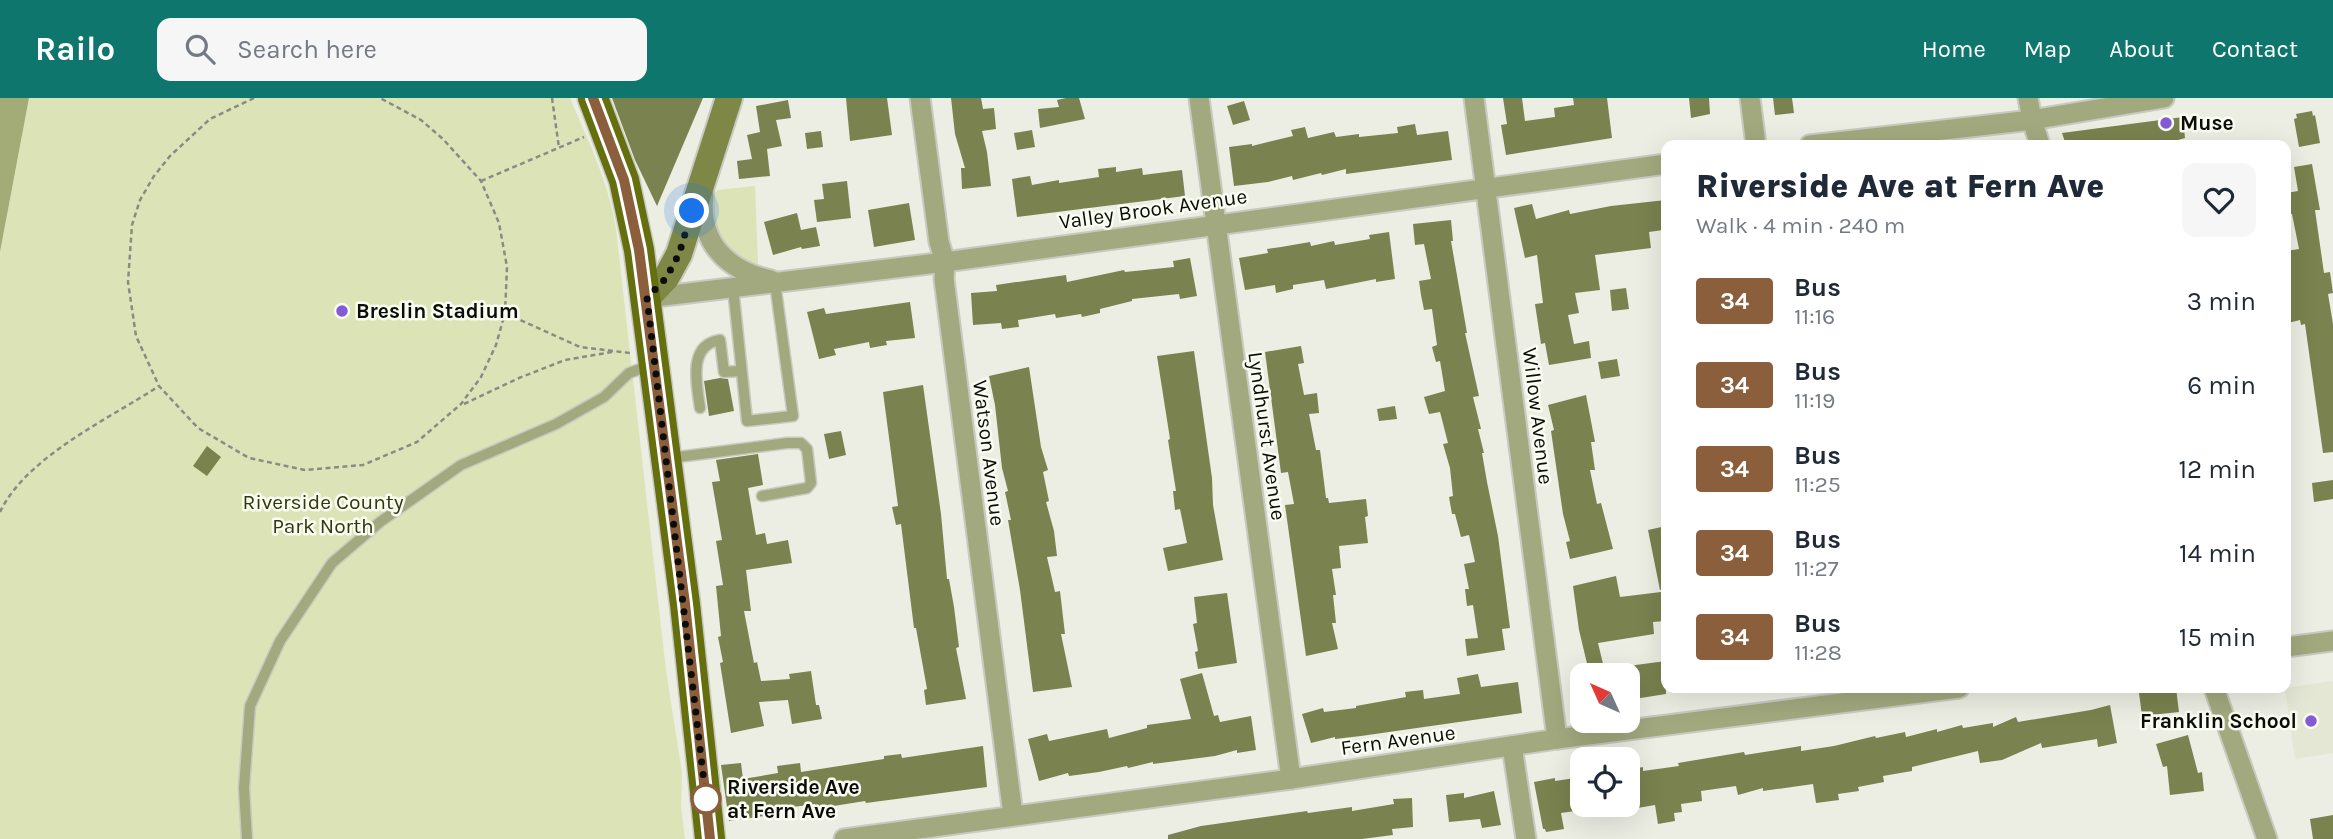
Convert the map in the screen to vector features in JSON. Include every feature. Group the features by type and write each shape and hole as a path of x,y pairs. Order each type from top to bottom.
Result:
{"main road":[{"path":"593,98 624,180 647,298 643,358 666,458 685,604 710,839"}],"street":[{"path":"647,298 666,278 679,254 729,98"},
{"name":"Watson Avenue","path":"920,98 939,242 945,262 944,279 1013,815"},
{"name":"Lyndhurst Avenue","path":"1199,98 1291,779"},
{"name":"Willow Avenue","path":"1474,98 1557,739"},
{"path":"1750,98 1755,140"},
{"path":"2028,98 2038,140"},
{"path":"1854,140 2032,120 2164,98"},
{"path":"708,163 703,203 707,229 714,246 733,265 757,277 779,283"},
{"name":"Valley Brook Avenue","path":"647,298 945,262 1216,223 1661,165"},
{"path":"2291,646 2333,640"},
{"name":"Fern Avenue","path":"844,839 1291,779 1830,696 1878,693"},
{"path":"2216,693 2266,839"},
{"path":"1511,747 1526,839"}],"lane":[{"path":"733,288 747,421 793,416 779,283"},
{"path":"700,408 696,371 703,348 710,342 720,340 724,372 741,371"},
{"path":"247,839 244,788 250,706 280,641 332,563 380,522 461,465 556,424 604,397 643,358"},
{"path":"666,458 801,443 807,449 811,483 807,488 762,496"}],"path":[{"path":"254,98 210,119 170,156 140,201 132,225 128,282 136,336 159,386 198,428 249,457 305,470 363,464 417,442 461,404 481,377 496,345 505,313 508,267 499,223 481,181 443,139 421,120 380,98"},
{"path":"552,98 559,148"},
{"path":"481,181 606,128"},
{"path":"505,313 580,347 643,358"},
{"path":"461,404 565,360 612,352"},
{"path":"0,512 26,475 100,421 159,386"}],"shaded area":[{"path":"0,98 29,98 0,252"},
{"name":"Franklin School","path":"2333,681 2333,753 2295,759 2286,693 2291,693 2291,687"}],"green space":[{"name":"Riverside County Park North","path":"29,98 570,98 603,178 616,229 666,670 682,773 681,806 685,839 0,839 0,252"},
{"path":"755,186 758,264 745,260 726,246 716,227 714,215 717,190"}],"building":[{"path":"612,98 703,98 657,206 635,160"},
{"path":"846,98 887,98 892,135 850,141"},
{"path":"951,98 981,98 983,109 994,108 996,129 982,131 991,186 962,189 961,168 965,168 955,134"},
{"path":"1079,98 1085,119 1040,128 1038,109 1059,107 1057,100"},
{"path":"1503,98 1522,98 1525,121 1555,117 1554,108 1574,105 1573,98 1607,98 1612,138 1506,155 1501,125 1507,124"},
{"path":"1689,98 1709,98 1710,114 1691,118"},
{"path":"1773,98 1792,98 1794,113 1775,115"},
{"path":"788,100 791,118 776,120 782,146 767,149 770,176 739,179 737,161 752,159 747,135 760,132 756,106"},
{"path":"1244,101 1250,120 1233,125 1227,106"},
{"path":"2312,111 2320,143 2299,147 2294,119 2297,118 2296,114"},
{"path":"2183,117 2185,138 2064,140 2062,133"},
{"path":"1415,124 1417,135 1448,131 1452,160 1346,174 1346,169 1293,180 1292,176 1234,186 1229,147 1252,146 1293,136 1291,130 1305,127 1308,138 1334,132 1336,137 1359,134 1359,137 1398,133 1397,127"},
{"path":"1032,130 1035,147 1017,150 1014,133"},
{"path":"821,131 823,147 807,149 805,133"},
{"path":"2312,164 2320,210 2315,210 2324,273 2330,272 2333,293 2328,294 2333,324 2333,452 2323,453 2305,324 2301,325 2300,320 2291,322 2291,250 2299,249 2291,214 2291,192 2298,191 2294,167"},
{"path":"1116,167 1116,172 1142,168 1143,175 1182,170 1185,196 1017,217 1012,179 1030,176 1032,185 1059,180 1059,183 1099,177 1098,169"},
{"path":"847,181 851,218 817,222 814,200 824,199 822,184"},
{"path":"1661,201 1661,230 1649,232 1651,248 1595,255 1600,290 1575,293 1579,313 1568,315 1574,344 1589,341 1591,358 1549,365 1545,343 1541,344 1535,304 1543,303 1537,255 1525,258 1514,208 1532,204 1536,219 1569,210 1570,214"},
{"path":"909,203 915,240 874,247 868,210"},
{"path":"797,213 801,230 816,227 820,246 801,247 773,255 764,222"},
{"path":"1451,220 1451,241 1465,333 1479,396 1473,397 1481,429 1478,429 1498,536 1510,628 1502,629 1505,650 1467,656 1465,639 1478,638 1473,605 1467,606 1465,589 1469,589 1464,564 1475,562 1469,535 1461,537 1455,514 1452,514 1449,497 1453,496 1450,468 1443,444 1448,443 1440,412 1429,414 1424,397 1445,391 1440,361 1436,362 1432,347 1437,345 1432,309 1424,310 1419,281 1431,279 1424,244 1415,245 1413,224"},
{"path":"1389,232 1395,279 1376,282 1376,279 1326,289 1324,280 1293,285 1293,289 1276,293 1275,285 1245,290 1239,258 1268,253 1267,249 1310,242 1311,246 1334,241 1335,245 1370,239 1369,235"},
{"path":"1190,258 1197,296 1180,299 1179,294 1132,299 1100,309 1100,313 1082,317 1081,314 1056,318 1055,314 1018,320 1019,327 1002,329 1001,323 973,325 971,293 997,291 996,285 1066,275 1067,282 1124,270 1174,267 1173,261"},
{"path":"1626,288 1629,309 1612,311 1610,290"},
{"path":"910,302 915,338 886,341 887,345 870,348 869,342 834,349 836,355 819,359 807,312 824,308 826,314"},
{"path":"1301,346 1304,363 1298,364 1304,395 1317,393 1319,413 1309,414 1316,450 1320,450 1326,498 1329,503 1366,499 1368,516 1365,517 1368,543 1339,546 1341,568 1332,569 1336,623 1332,623 1338,649 1306,656 1285,505 1294,504 1288,472 1281,473 1265,352"},
{"path":"1194,351 1212,478 1213,505 1223,560 1168,571 1163,548 1187,543 1180,509 1175,510 1173,491 1176,491 1168,440 1170,439 1157,356"},
{"path":"1617,359 1620,376 1601,379 1598,362"},
{"path":"1029,367 1041,447 1048,470 1043,472 1049,501 1046,502 1057,556 1047,557 1055,592 1060,591 1065,634 1061,634 1072,687 1033,692 1008,520 1011,520 1005,492 1008,491 1002,468 989,376"},
{"path":"728,379 734,411 709,416 704,381"},
{"path":"923,385 947,579 954,607 959,647 956,648 966,699 926,705 924,690 927,689 914,628 901,524 896,525 892,507 898,506 883,392"},
{"path":"1586,395 1595,442 1591,442 1595,470 1590,470 1597,504 1601,503 1613,549 1570,559 1566,542 1570,541 1563,514 1551,431 1554,430 1548,405"},
{"path":"1395,406 1397,419 1379,421 1377,409"},
{"path":"841,431 846,455 829,459 824,434"},
{"path":"207,446 221,457 207,476 193,466"},
{"path":"758,454 763,485 748,488 756,535 765,533 767,544 788,540 792,563 746,570 751,611 744,611 754,663 757,662 761,681 790,679 789,674 811,671 816,705 819,705 822,719 792,724 788,700 759,702 764,726 731,733 718,637 721,636 716,586 723,585 716,541 722,540 712,482 720,481 716,460"},
{"path":"2333,480 2333,499 2314,502 2312,483"},
{"path":"1661,527 1661,590 1660,590 1648,530"},
{"path":"1616,576 1620,597 1661,592 1661,621 1653,622 1654,634 1598,643 1603,663 1587,663 1573,586"},
{"path":"1227,593 1237,663 1198,669 1193,624 1197,623 1194,597"},
{"path":"1661,662 1661,693 1666,694 1640,698 1640,664"},
{"path":"1202,673 1214,716 1218,715 1220,722 1251,716 1256,750 1237,753 1237,750 1215,756 1153,762 1069,776 1068,773 1039,781 1028,739 1047,734 1049,741 1107,729 1109,738 1147,728 1147,725 1191,719 1180,679"},
{"path":"1478,674 1481,687 1518,682 1522,713 1361,736 1335,737 1311,743 1302,714 1323,708 1324,712 1356,708 1406,697 1405,692 1423,690 1424,699 1460,694 1457,678"},
{"path":"2139,693 2177,693 2179,712 2142,716"},
{"path":"2110,705 2117,743 2098,747 2097,739 2042,748 2041,743 2002,760 1980,763 1978,751 1912,767 1912,771 1883,776 1884,782 1858,787 1859,791 1838,794 1839,800 1816,803 1813,784 1763,791 1763,788 1738,795 1736,786 1701,791 1702,801 1681,804 1682,812 1674,813 1675,821 1658,824 1655,805 1640,808 1640,768 1643,767 1643,771 1744,752 1745,755 1801,746 1801,751 1875,736 1876,738 1905,732 1906,737 1962,725 1963,728 1993,723 1993,727 2016,717 2018,722"},
{"path":"2188,735 2198,773 2202,772 2204,791 2170,795 2167,766 2163,767 2156,744"},
{"path":"983,746 987,787 815,809 815,804 778,809 779,814 729,821 721,765 741,763 743,779 778,773 777,766 800,763 801,772 884,759 884,756 901,754 902,758"},
{"path":"1555,778 1555,781 1570,779 1570,812 1561,813 1564,829 1546,832 1543,829 1534,782"},
{"path":"1494,791 1501,825 1482,828 1480,819 1449,822 1446,795 1464,793 1464,798"},
{"path":"1412,798 1413,827 1392,829 1393,835 1362,839 1168,839 1168,835 1201,826 1307,811 1352,807 1352,811 1394,804 1393,799"},
{"path":"2333,815 2333,839 2313,839 2310,819"}],"bus line":[{"name":"34","path":"593,98 624,180 647,298 685,604 710,839"}],"place":[{"name":"Muse","path":"2166,123"},
{"name":"Breslin Stadium","path":"342,311"},
{"name":"Franklin School","path":"2311,721"},
{"name":"Riverside Ave at Fern Ave","path":"706,799"}],"route":[{"path":"692,211 679,254 666,278 647,298 706,799"}]}
